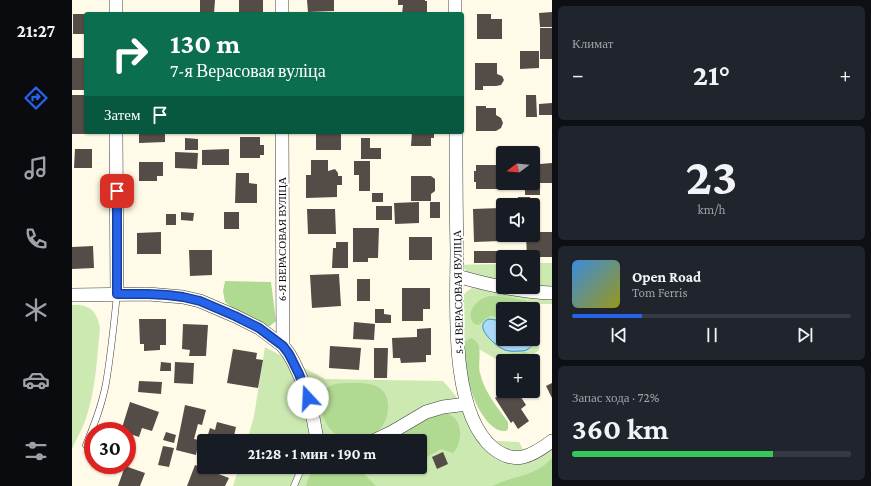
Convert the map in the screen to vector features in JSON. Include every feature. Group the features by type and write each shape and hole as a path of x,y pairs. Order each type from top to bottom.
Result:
{"street":[{"path":"116,0 116,12"},
{"path":"282,0 282,12"},
{"path":"455,0 455,12"},
{"path":"116,134 117,294"},
{"name":"6-Я ВЕРАСОВАЯ ВУЛІЦА","path":"282,134 283,346"},
{"name":"5-Я ВЕРАСОВАЯ ВУЛІЦА","path":"456,134 457,337 462,385 467,404 476,428 488,443 499,453 512,458 523,458 536,452 552,441"},
{"path":"457,276 484,284 514,290 552,293"},
{"path":"72,295 148,294 183,297 200,301 259,328 283,346 294,363 306,389 318,434"},
{"path":"388,434 426,412 444,407 467,404"}],"lane":[{"path":"94,422 106,384 117,294"},
{"path":"294,486 299,474"}],"green space":[{"path":"540,263 552,263 552,289 540,288"},
{"path":"496,264 496,281 468,273 463,267 450,265"},
{"path":"225,281 271,282 276,321 270,326 263,326 239,313 225,302 223,291"},
{"path":"472,288 496,291 496,294 525,294 552,297 552,304 540,304 540,302 496,302 496,346 539,346 539,350 534,354 496,354 496,359 477,348 461,349 463,296"},
{"path":"485,297 506,297 530,302 496,302 496,317 490,316 479,325 474,324 471,319 472,310 477,303"},
{"path":"72,305 78,305 88,307 95,313 100,328 96,372 90,404 84,423 72,449"},
{"path":"471,338 478,344 480,353 479,369 482,380 491,399 508,422 508,429 506,431 500,430 489,423 479,410 473,396 469,385 463,347 466,341"},
{"path":"265,347 325,379 443,381 458,400 471,429 480,444 500,461 517,464 526,463 552,447 552,486 233,486 237,474 427,474 427,434 249,434 254,416"},
{"path":"525,352 529,354 510,354"},
{"path":"338,384 366,384 378,387 382,390 385,393 388,403 388,411 383,425 372,434 336,434 333,432 324,418 320,399 321,394 327,387"},
{"path":"443,412 455,419 459,425 460,433 457,448 453,453 441,449 427,457 427,434 402,434 411,426 427,417"},
{"path":"496,441 519,442 524,451 509,449"},
{"path":"552,458 552,486 492,486 537,470"},
{"path":"310,474 365,474 376,486 306,486"}],"water":[{"path":"489,319 496,320 496,344 484,331 484,322"},
{"path":"498,346 531,346 523,351 509,351"}],"building":[{"path":"200,0 215,0 214,12 200,12"},
{"path":"239,0 263,0 263,12 239,12"},
{"path":"307,0 334,0 334,11 308,12"},
{"path":"398,0 425,0 427,1 427,12 402,12 403,5 398,5"},
{"path":"552,12 552,27 540,27 539,13"},
{"path":"73,14 84,14 84,34 73,34"},
{"path":"477,14 491,14 491,19 502,19 502,39 477,39"},
{"path":"540,28 552,28 552,59 540,59"},
{"path":"520,51 539,51 539,68 520,69"},
{"path":"72,58 84,58 84,90 72,90"},
{"path":"475,63 497,63 497,74 502,76 504,80 501,85 483,86 483,90 475,90"},
{"path":"72,95 84,95 84,134 72,134"},
{"path":"526,95 536,95 537,117 526,117"},
{"path":"552,103 552,115 539,115 539,104"},
{"path":"476,106 496,108 496,115 501,118 503,123 501,128 496,131 476,131"},
{"path":"139,134 165,134 165,142 139,143"},
{"path":"316,134 341,134 341,150 316,150"},
{"path":"412,134 434,134 434,138 431,138 431,146 411,146"},
{"path":"240,137 260,137 260,145 264,145 264,155 260,155 260,158 240,158"},
{"path":"185,138 198,139 198,150 185,150"},
{"path":"361,138 370,138 370,148 381,148 381,159 361,159"},
{"path":"75,149 92,149 92,168 74,168"},
{"path":"229,149 229,165 202,165 202,150"},
{"path":"175,152 198,153 197,169 175,168"},
{"path":"311,160 328,160 328,171 335,169 338,176 342,176 342,185 337,185 337,197 306,198 306,175 311,175"},
{"path":"354,161 370,161 370,191 359,191 359,175 354,175"},
{"path":"139,162 163,162 163,176 157,176 157,181 139,181"},
{"path":"552,163 552,183 540,183 540,164"},
{"path":"476,165 496,165 496,189 476,189 476,182 474,182 474,171 476,171"},
{"path":"236,173 249,173 249,183 257,184 257,203 235,203"},
{"path":"411,176 431,176 435,179 435,191 431,194 431,201 411,201"},
{"path":"525,190 540,190 540,195 525,195"},
{"path":"372,193 383,193 383,202 372,202"},
{"path":"518,197 530,197 530,198"},
{"path":"419,202 419,223 395,224 394,203"},
{"path":"430,202 440,202 440,218 430,218"},
{"path":"376,206 392,206 392,220 376,220"},
{"path":"496,208 496,241 474,242 473,209"},
{"path":"307,209 335,209 336,234 308,234"},
{"path":"181,212 194,213 193,221 181,220"},
{"path":"224,212 239,212 239,229 224,229"},
{"path":"166,214 176,214 176,225 166,225"},
{"path":"353,228 379,228 378,258 368,258 368,262 353,262"},
{"path":"161,232 161,254 137,254 137,233"},
{"path":"540,232 552,232 552,257 540,257 540,250 527,250 526,242 540,242"},
{"path":"409,237 432,237 432,260 409,260"},
{"path":"336,242 348,242 348,268 332,268 333,248 336,248"},
{"path":"93,246 94,268 72,269 72,247"},
{"path":"189,250 212,250 212,275 190,276"},
{"path":"474,251 496,251 496,263 474,263"},
{"path":"339,274 341,306 312,308 310,275"},
{"path":"357,279 370,279 370,301 357,301"},
{"path":"402,288 430,288 430,309 423,309 423,321 402,321"},
{"path":"375,309 384,309 384,314 391,315 391,323 375,323"},
{"path":"139,319 166,319 166,345 160,345 160,350 144,351 144,344 140,344"},
{"path":"354,322 375,324 374,340 353,339"},
{"path":"183,324 208,325 206,356 189,356 190,350 182,349"},
{"path":"431,328 431,355 426,355 426,362 401,363 400,358 393,358 392,338 417,337 417,329"},
{"path":"330,346 361,348 359,370 329,368"},
{"path":"374,348 388,348 387,378 374,378"},
{"path":"233,349 257,353 256,359 263,360 258,388 227,383"},
{"path":"161,362 171,363 171,371 160,371"},
{"path":"175,362 194,363 193,384 174,383"},
{"path":"139,381 162,382 161,394 138,392"},
{"path":"552,383 552,398 546,386"},
{"path":"495,398 522,398 526,405 521,409 529,421 518,429 513,421 511,423"},
{"path":"130,402 159,412 152,431 142,428 139,437 136,436 136,422 124,422"},
{"path":"185,405 206,410 202,425 198,424 194,439 197,440 196,455 176,450"},
{"path":"217,422 236,427 234,434 208,434 210,428 215,430"},
{"path":"166,432 176,435 174,443 163,440"},
{"path":"163,446 174,448 169,467 158,465"},
{"path":"443,452 448,464 437,469 432,457"},
{"path":"195,465 197,466 197,474 219,474 229,478 225,486 187,486"},
{"path":"136,470 145,473 140,486 118,486 122,474 136,474"}],"route":[{"path":"117,191 117,294 167,295 200,301 259,328 283,346 289,354 306,389 308,398"}]}
